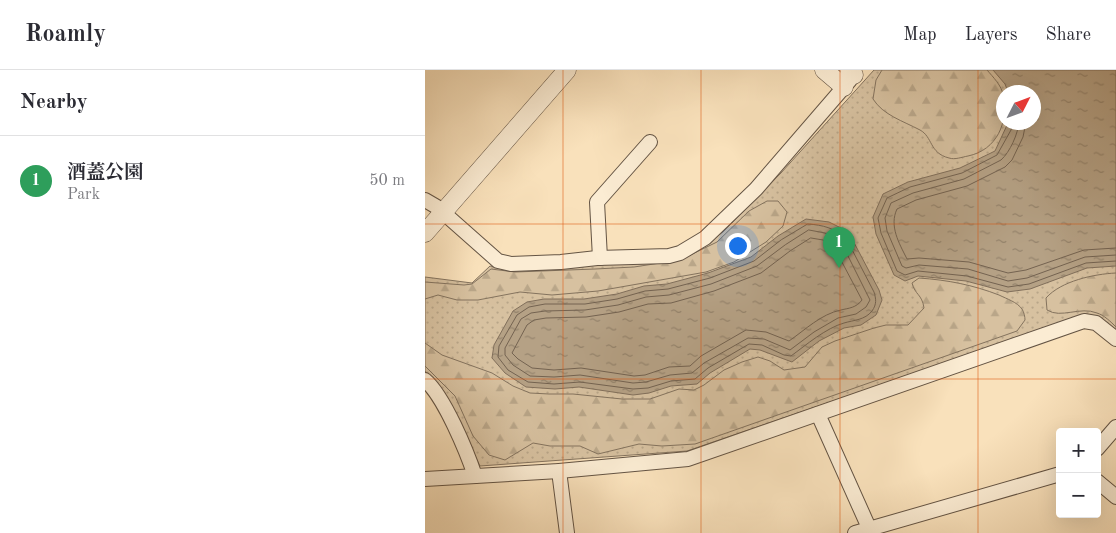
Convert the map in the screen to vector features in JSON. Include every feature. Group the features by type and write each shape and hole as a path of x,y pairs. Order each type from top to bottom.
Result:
{"street":[{"path":"425,232 567,70"},
{"path":"425,200 437,206 498,260 511,264 669,256 688,250 705,238 756,189 849,77 824,70"},
{"path":"600,258 597,202 650,142"},
{"path":"425,479 559,471 687,459 1084,321 1095,323 1116,338"},
{"path":"425,380 432,386 440,398 475,476"},
{"path":"817,414 869,528"},
{"path":"1101,444 1116,427"},
{"path":"559,471 567,533"},
{"path":"855,533 1056,475"},
{"path":"1101,484 1116,497"}],"green space":[{"path":"874,70 1116,70 1116,331 1084,315 687,451 480,466 451,404 435,381 425,371 425,277 472,283 490,266 516,271 604,264 655,263 679,259 700,249 723,232 781,173"},
{"path":"882,70 987,70 999,85 996,85 996,130 1000,130 999,133 987,148 978,153 956,159 943,156 934,149 924,133 877,105 873,99 876,80"},
{"path":"767,201 778,201 787,212 783,226 766,242 734,262 706,272 598,291 552,295 520,292 478,300 457,300 438,295 425,299 425,282 472,284 491,269 515,272 595,269 634,267 680,260 717,242 749,211"},
{"path":"1116,273 1116,327 1102,315 1091,311 1058,313 1047,310 1046,298 1060,287 1088,277"},
{"path":"919,278 980,288 999,295 1020,307 1025,320 1017,331 695,444 662,446 639,444 598,454 580,446 550,446 533,443 505,460 489,455 473,436 455,396 425,366 425,343 442,355 492,373 513,386 530,393 650,399 679,389 694,390 724,370 758,357 770,361 784,370 805,367 822,347 835,341 886,325 908,325 924,308 922,300 912,283"}],"water":[{"path":"993,70 1116,70 1116,266 1087,268 1030,289 1007,292 966,281 918,276 905,281 894,275 876,234 873,217 883,194 908,182 960,168 995,151 1005,130 1041,130 1041,85 1005,84"},
{"path":"806,219 829,222 850,235 879,290 882,300 876,315 861,325 844,328 819,341 792,362 760,350 750,349 710,373 697,384 671,386 649,393 633,395 579,387 555,389 526,387 505,373 492,358 494,345 513,311 527,302 544,299 584,299 617,294 644,286 667,284 708,273 751,257 778,236"}],"place":[{"name":"酒蓋公園","path":"839,268"}]}
